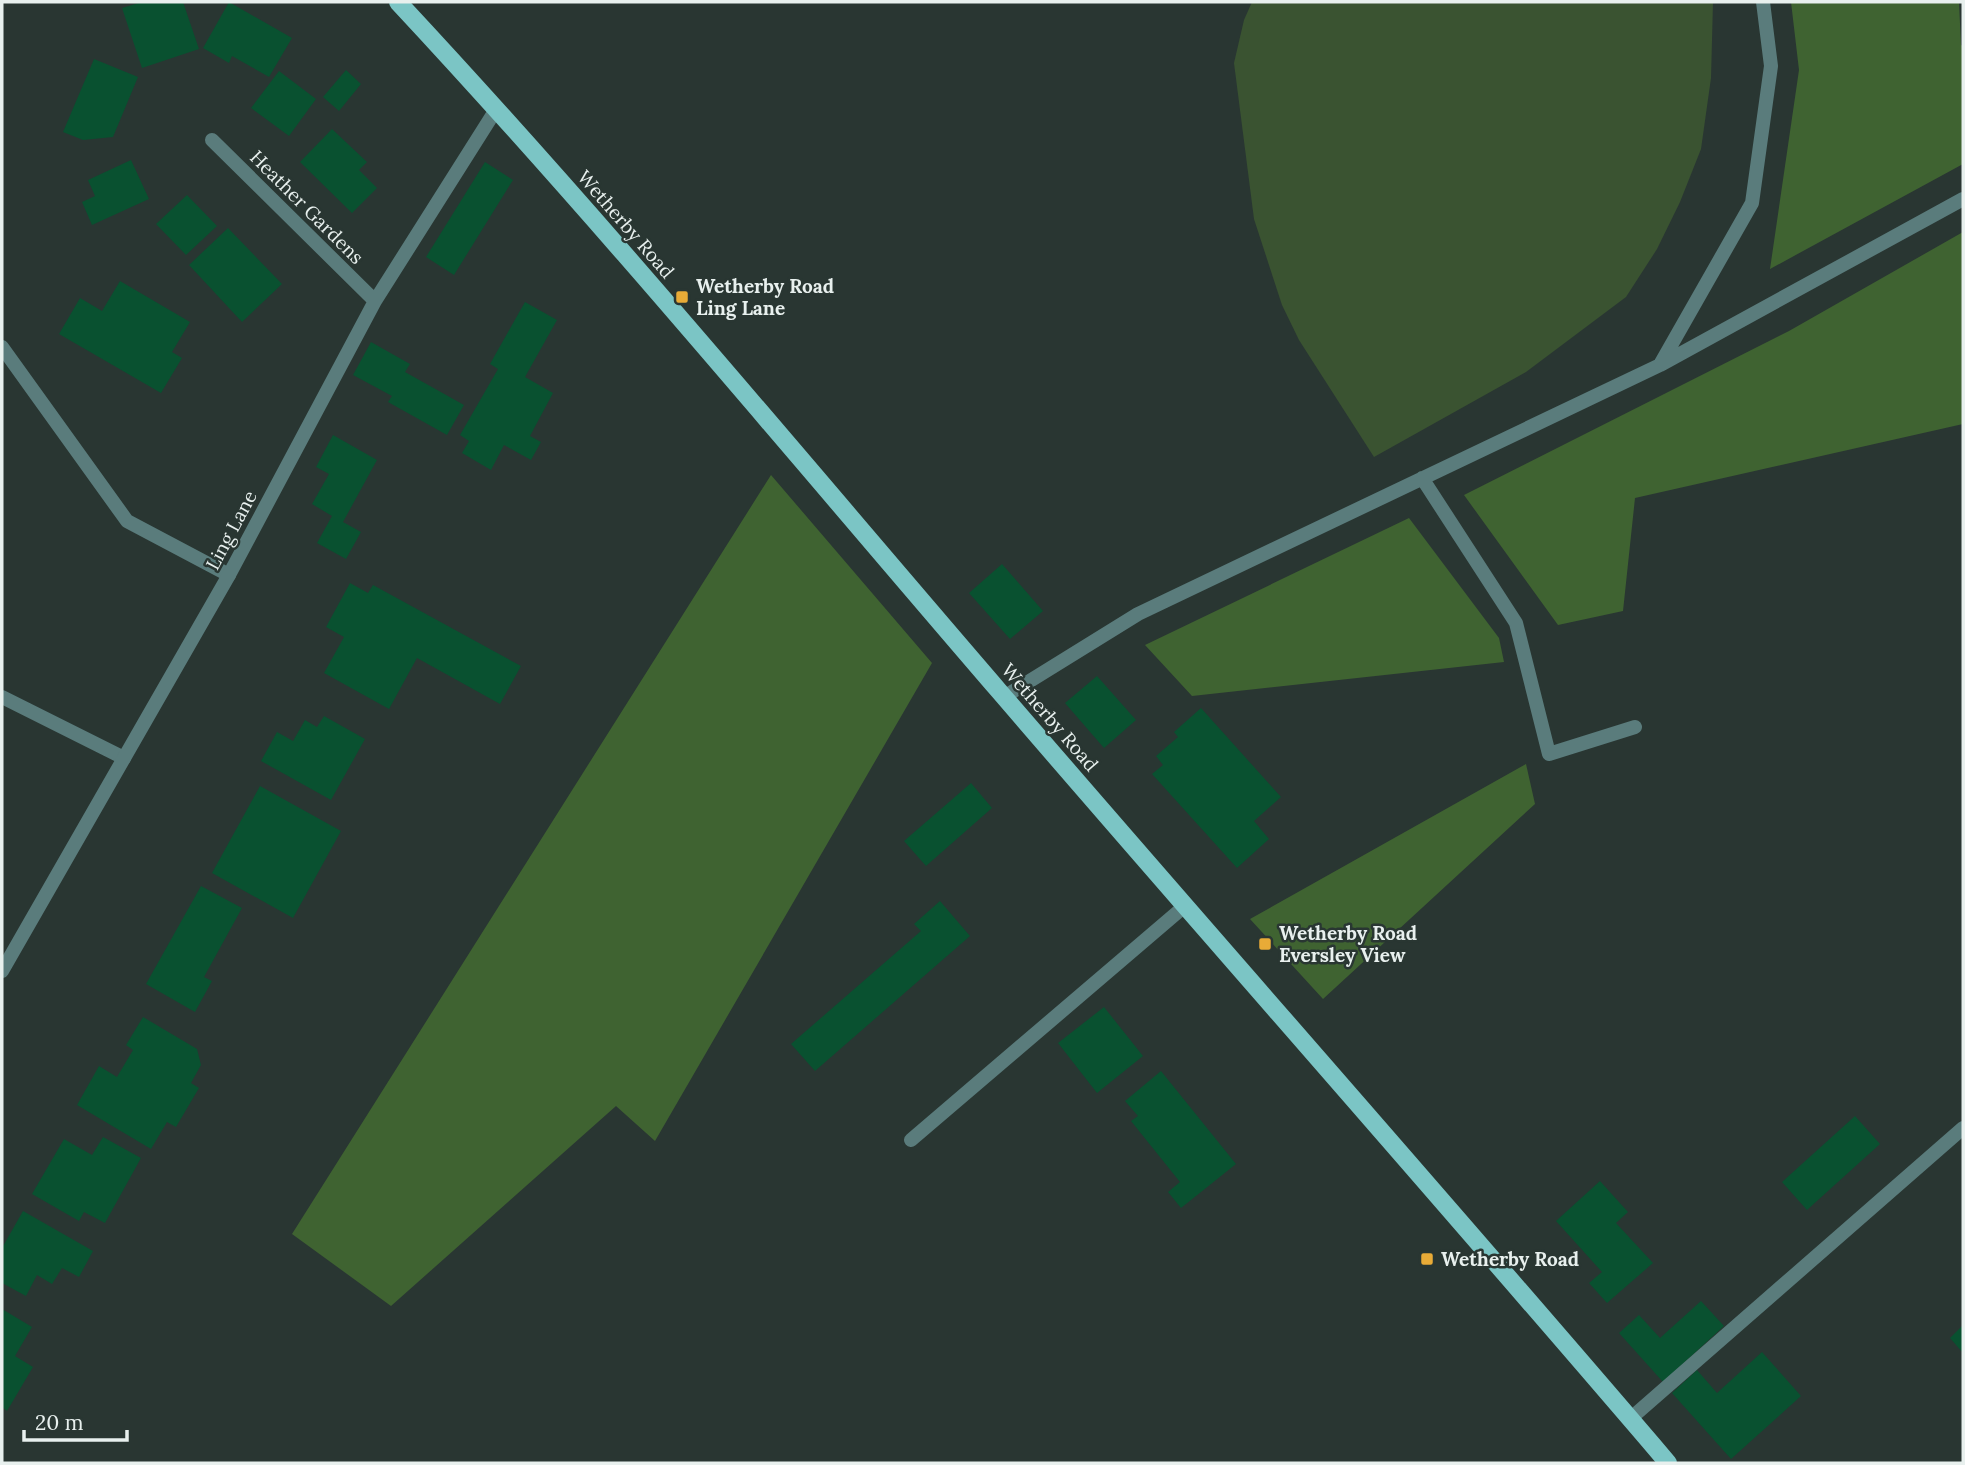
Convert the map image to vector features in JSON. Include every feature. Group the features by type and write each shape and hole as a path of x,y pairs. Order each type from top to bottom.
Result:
{"main road":[{"name":"Wetherby Road","path":"397,2 497,108 599,224 1004,697 1668,1463"}],"street":[{"path":"1660,365 1752,203 1771,66 1763,2"},
{"name":"Ling Lane","path":"2,971 229,575 375,301 497,108"},
{"name":"Heather Gardens","path":"212,140 375,301"},
{"path":"1004,697 1138,614 1660,365 1963,199"},
{"path":"2,347 127,521 229,575"},
{"path":"1422,478 1516,622 1549,754 1635,727"},
{"path":"2,697 124,758"},
{"path":"911,1140 1186,905"},
{"path":"1630,1419 1963,1128"}],"green space":[{"path":"1252,2 1713,2 1711,78 1701,149 1680,202 1657,249 1626,297 1526,372 1374,457 1299,340 1282,305 1254,219 1234,63 1244,20"},
{"path":"1791,2 1959,2 1963,46 1963,164 1770,269 1799,70"},
{"path":"1963,232 1963,424 1635,498 1623,611 1558,625 1464,495 1789,331"},
{"path":"771,475 932,663 655,1141 616,1106 391,1306 292,1234"},
{"path":"1409,518 1499,638 1504,662 1192,696 1145,645"},
{"path":"1526,764 1535,804 1323,999 1250,919"}],"building":[{"path":"142,2 183,2 199,49 142,68 122,8"},
{"path":"229,2 292,38 269,77 232,56 229,63 203,48"},
{"path":"94,59 138,77 113,137 83,140 63,132"},
{"path":"346,70 361,84 339,111 323,97"},
{"path":"279,71 316,99 289,136 251,108"},
{"path":"332,129 367,162 359,170 377,188 352,213 300,162"},
{"path":"131,160 149,199 92,225 82,202 95,196 88,180"},
{"path":"485,162 513,180 454,275 426,257"},
{"path":"187,195 217,226 186,255 156,224"},
{"path":"228,228 282,284 242,322 189,265"},
{"path":"120,281 190,322 172,352 182,358 161,393 59,334 80,298 102,311"},
{"path":"525,302 557,320 525,377 553,393 530,436 541,442 531,460 504,445 491,470 462,453 469,441 460,435 498,369 490,364"},
{"path":"371,342 410,364 405,372 464,405 447,435 388,402 392,396 353,375"},
{"path":"333,435 377,460 343,522 361,532 346,559 317,543 332,516 312,504 329,474 316,467"},
{"path":"1002,564 1043,611 1010,639 969,593"},
{"path":"350,583 368,593 373,585 521,666 500,704 417,658 389,709 324,673 344,637 326,627"},
{"path":"1097,676 1136,720 1104,748 1065,703"},
{"path":"1201,708 1281,797 1254,821 1269,839 1237,868 1152,774 1163,765 1156,756 1178,737 1174,732"},
{"path":"324,716 365,739 331,800 261,761 277,732 293,741 305,720 317,727"},
{"path":"971,783 992,808 926,866 904,841"},
{"path":"260,786 341,831 293,918 212,873"},
{"path":"201,886 242,908 204,977 212,981 195,1012 146,984"},
{"path":"940,901 970,936 815,1071 791,1044 921,931 914,924"},
{"path":"1104,1007 1143,1056 1097,1093 1058,1043"},
{"path":"143,1017 197,1049 201,1065 191,1083 199,1088 176,1127 167,1122 151,1149 77,1105 99,1066 117,1077 133,1050 126,1045"},
{"path":"1161,1071 1236,1164 1181,1208 1168,1192 1180,1182 1131,1121 1138,1116 1125,1101"},
{"path":"1855,1116 1880,1144 1807,1210 1782,1182"},
{"path":"103,1137 141,1158 105,1223 84,1212 79,1221 32,1194 64,1139 92,1155"},
{"path":"1600,1181 1628,1212 1616,1223 1653,1263 1607,1303 1589,1283 1602,1272 1556,1221"},
{"path":"23,1211 93,1251 79,1277 62,1268 52,1284 37,1275 26,1296 2,1283 2,1248"},
{"path":"1701,1301 1724,1326 1663,1382 1619,1333 1639,1315 1660,1338"},
{"path":"2,1309 32,1327 15,1356 33,1367 7,1411 2,1407"},
{"path":"1963,1325 1963,1353 1950,1338"},
{"path":"1762,1352 1801,1396 1731,1459 1672,1393 1697,1370 1717,1393"}],"place":[{"name":"Wetherby Road Ling Lane","path":"682,297"},
{"name":"Wetherby Road Eversley View","path":"1265,944"},
{"name":"Wetherby Road","path":"1427,1259"}]}
